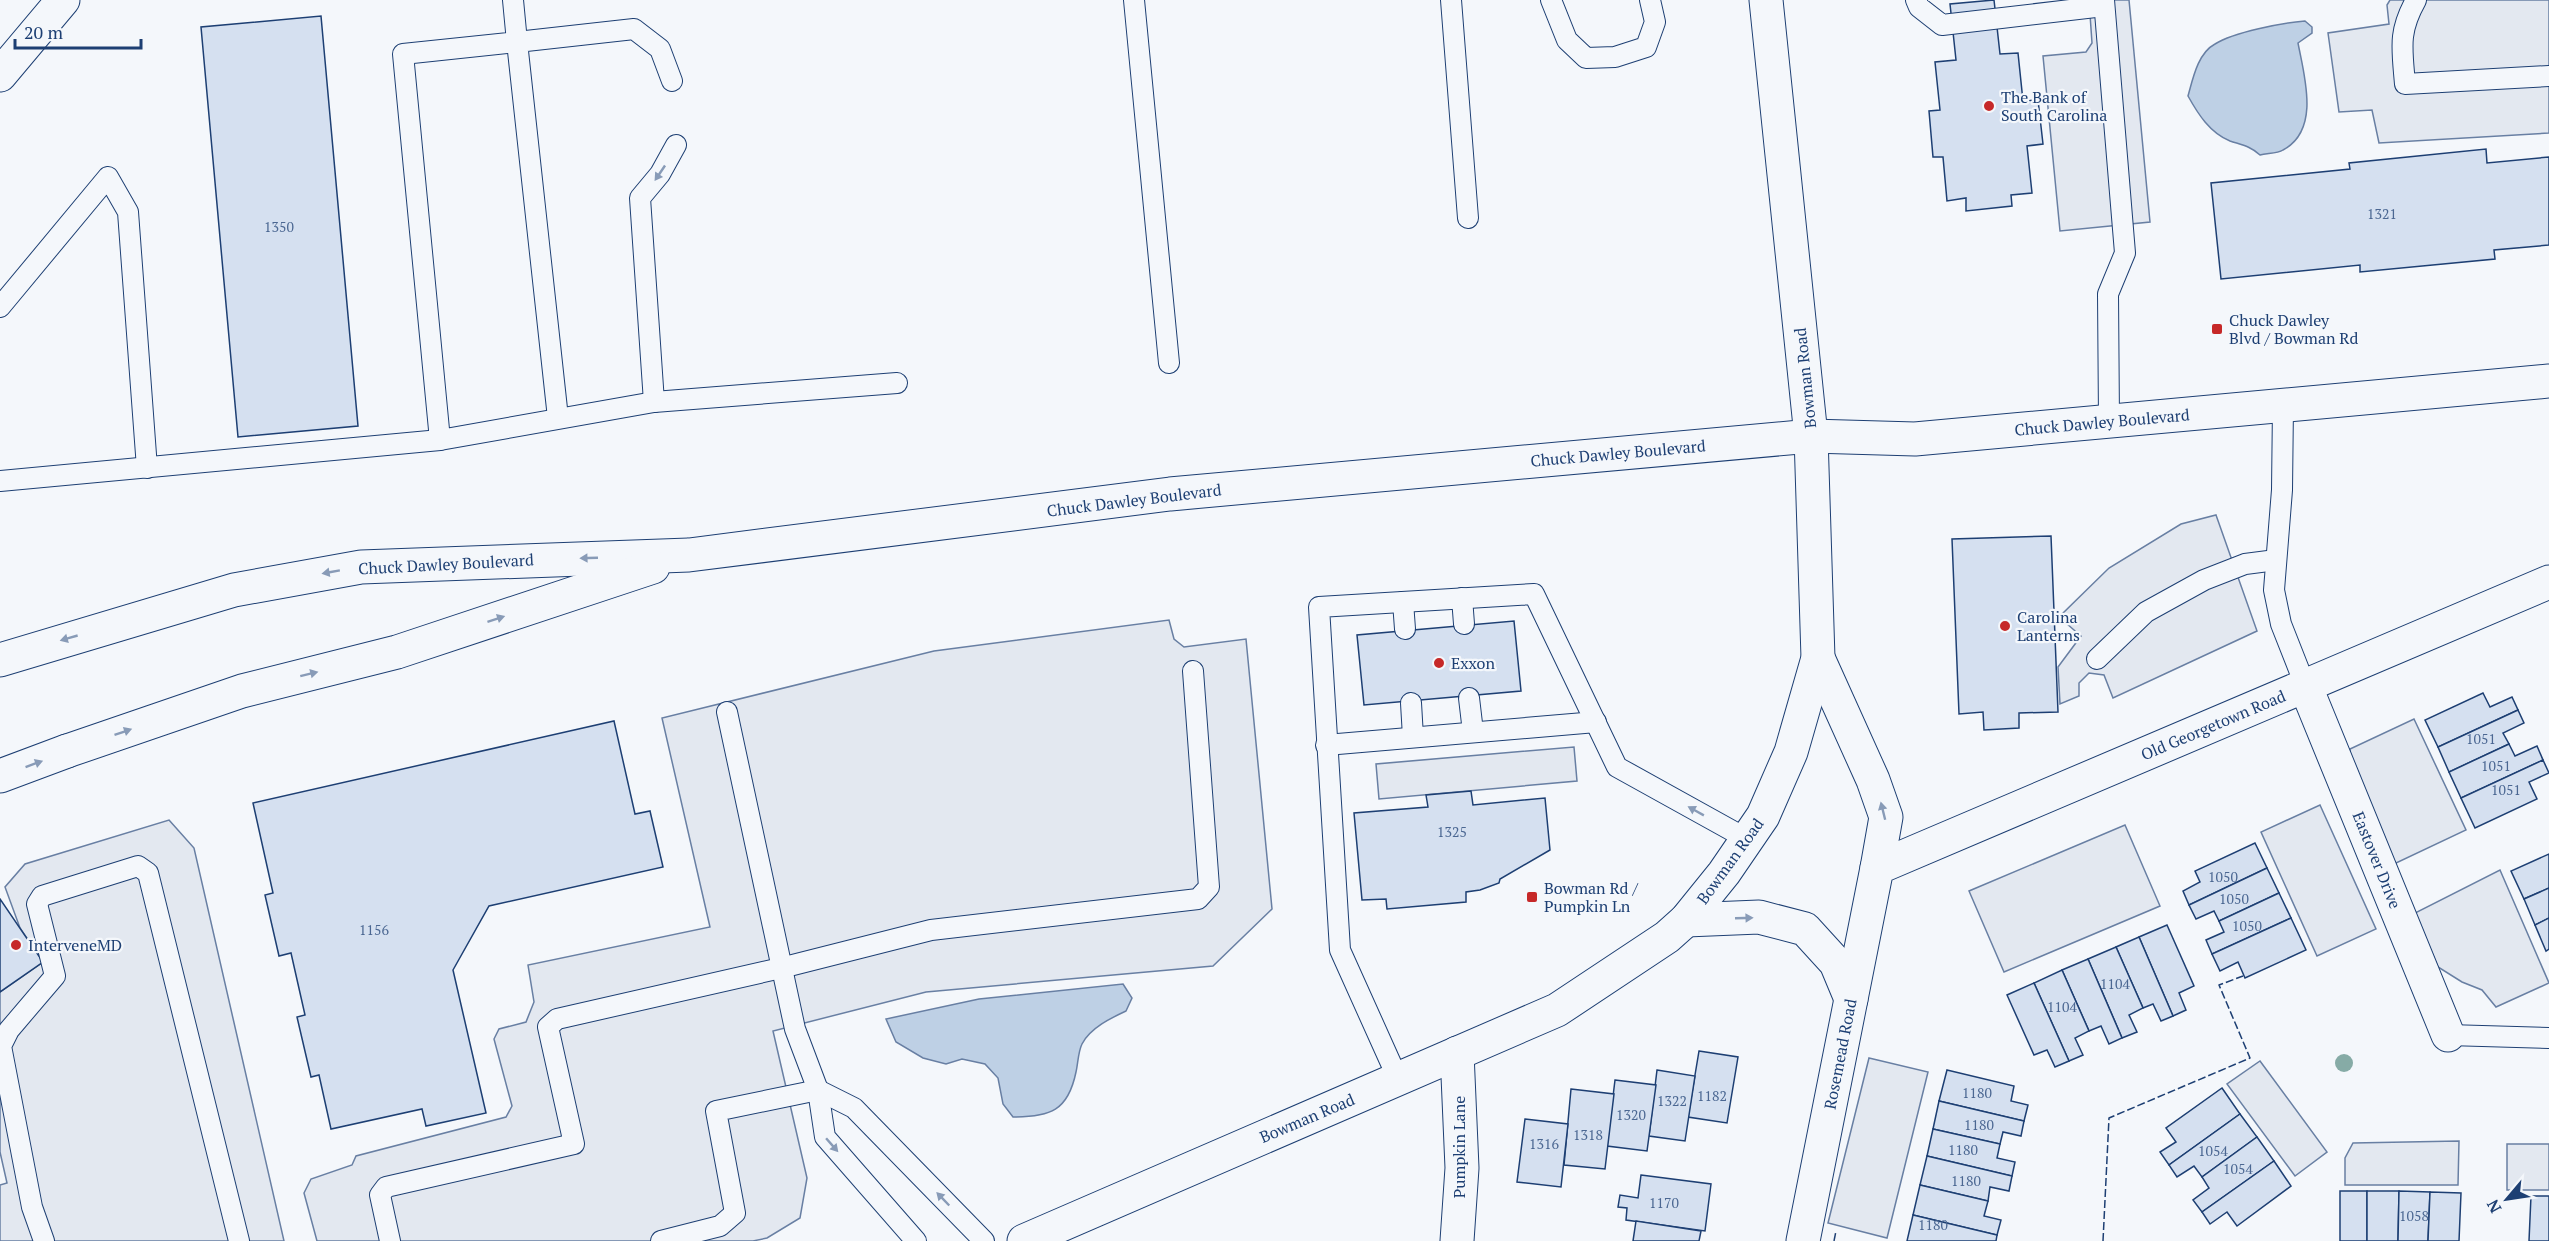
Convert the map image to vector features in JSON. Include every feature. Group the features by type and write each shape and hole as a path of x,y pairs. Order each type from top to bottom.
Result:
{"main road":[{"path":"0,75 63,0"},
{"name":"Bowman Road","path":"1024,1241 1557,1010 1667,938 1686,920 1763,816 1791,752 1818,658 1811,436 1766,0"},
{"name":"Chuck Dawley Boulevard","path":"0,660 234,590 361,567 689,555 1170,494 1811,436 1916,439 2549,381"},
{"name":"Chuck Dawley Boulevard","path":"0,776 242,691 397,652 689,555"},
{"name":"Old Georgetown Road","path":"1877,868 2549,582"},
{"name":"Rosemead Road","path":"1803,1241 1886,817 1873,780 1818,658"},
{"name":"Eastover Drive","path":"2305,685 2448,1035"},
{"path":"1686,920 1759,917 1805,929 1836,963 1851,999"},
{"name":"Pumpkin Lane","path":"1457,1053 1462,1168 1457,1241"}],"lane":[{"path":"513,0 558,418"},
{"path":"1134,0 1169,363"},
{"path":"1451,0 1468,218"},
{"path":"1551,0 1567,40 1586,58 1615,57 1646,47 1655,22 1650,0"},
{"path":"1916,0 1919,7 1942,25 2104,3 2125,253 2108,294 2109,421"},
{"path":"2416,0 2404,21 2402,50 2405,84 2549,76"},
{"path":"440,440 403,54 634,29 660,48 672,81"},
{"path":"654,402 640,198 660,174 676,145"},
{"path":"0,307 108,177 128,212 147,468"},
{"path":"0,481 440,440 654,402 897,383"},
{"path":"2283,405 2282,489 2274,590 2281,624 2305,685"},
{"path":"2097,659 2146,612 2204,580 2245,564 2276,560"},
{"path":"1398,1079 1340,950 1319,607 1534,594 1617,767 1747,839"},
{"path":"1462,598 1464,624"},
{"path":"1403,602 1405,629"},
{"path":"390,1241 380,1195 386,1187 574,1144 548,1028 557,1019 781,968 931,930 1198,899 1209,887 1193,670"},
{"path":"1469,698 1473,732"},
{"path":"1412,703 1413,737"},
{"path":"727,712 795,1029 818,1090 825,1137 916,1241"},
{"path":"1326,745 1596,722"},
{"path":"44,1241 32,1207 1,1046 9,1030 55,976 37,904 42,896 138,866 148,873 239,1241"},
{"path":"2448,1035 2549,1038"},
{"path":"661,1241 720,1226 735,1213 716,1111 818,1090 854,1108 984,1241"}],"shaded area":[{"path":"2089,0 2129,0 2150,222 2060,231 2043,56 2086,52 2092,43"},
{"path":"2390,0 2549,0 2549,133 2379,143 2372,110 2339,112 2328,33 2389,24 2387,5"},
{"path":"2216,515 2257,631 2113,698 2104,675 2089,673 2079,683 2079,696 2060,704 2058,667 2081,636 2059,617 2109,568 2181,524"},
{"path":"1169,620 1174,639 1184,647 1246,639 1272,909 1213,966 926,992 773,1031 807,1178 800,1218 767,1238 753,1241 317,1241 304,1193 311,1179 352,1165 356,1156 506,1117 512,1106 494,1039 499,1029 526,1022 534,1002 528,965 710,927 662,718 934,651"},
{"path":"2414,719 2466,830 2394,864 2350,761 2350,749"},
{"path":"1574,747 1577,781 1379,799 1376,764"},
{"path":"2320,805 2376,929 2317,956 2261,832"},
{"path":"169,820 194,848 284,1241 0,1241 0,1185 7,1183 0,1152 0,992 43,962 20,928 5,887 25,864"},
{"path":"2125,825 2160,906 2004,972 1969,891"},
{"path":"2500,870 2549,983 2496,1007 2482,990 2462,982 2438,967 2415,913"},
{"path":"1869,1058 1928,1072 1887,1238 1828,1223"},
{"path":"2260,1061 2327,1152 2295,1176 2227,1084"},
{"path":"2459,1141 2458,1185 2345,1185 2345,1158 2353,1143"},
{"path":"2507,1144 2549,1144 2549,1190 2507,1190"}],"water":[{"path":"2305,21 2312,27 2312,33 2298,43 2306,86 2306,116 2295,141 2281,151 2260,155 2216,133 2200,116 2188,96 2204,53 2223,40 2246,32"},
{"path":"1123,984 1132,998 1126,1011 1101,1024 1086,1038 1081,1047 1073,1085 1068,1095 1055,1109 1026,1117 1013,1117 1003,1104 998,1078 985,1064 962,1059 946,1064 923,1058 896,1042 886,1019 979,999"}],"building":[{"name":"The Bank of South Carolina","path":"1994,0 2000,54 2018,53 2023,101 2038,100 2043,144 2027,146 2032,193 2011,195 2012,206 1966,211 1966,198 1947,201 1943,157 1933,157 1929,111 1940,110 1935,62 1956,60 1950,4"},
{"path":"321,16 358,426 238,437 201,27"},
{"path":"2486,149 2487,163 2549,157 2549,245 2494,250 2495,259 2360,272 2360,265 2221,279 2211,183 2350,169 2349,163"},
{"name":"Carolina Lanterns","path":"2051,536 2058,712 2019,713 2019,728 1984,730 1983,712 1959,714 1952,539"},
{"name":"Exxon","path":"1514,621 1521,691 1364,705 1357,635"},
{"path":"2483,693 2490,707 2512,697 2518,710 2438,747 2425,720"},
{"path":"2518,710 2524,723 2503,733 2509,744 2449,772 2438,747"},
{"path":"614,721 635,814 650,811 663,867 489,906 453,970 486,1113 426,1126 422,1109 331,1129 319,1075 311,1077 297,1017 305,1015 291,953 279,956 265,895 273,893 253,803"},
{"path":"2509,744 2515,756 2537,746 2543,760 2461,798 2449,772"},
{"path":"2543,760 2549,773 2529,782 2537,799 2475,828 2461,798"},
{"path":"1471,791 1473,805 1545,798 1550,850 1500,879 1499,883 1466,892 1466,902 1387,909 1386,899 1362,900 1354,813 1428,807 1426,795"},
{"path":"2255,843 2267,868 2189,905 2183,891 2200,882 2195,871"},
{"path":"2549,854 2549,888 2524,899 2511,871"},
{"path":"2267,868 2279,893 2219,921 2214,911 2196,919 2189,905"},
{"path":"2549,888 2549,918 2535,925 2524,899"},
{"path":"2279,893 2291,918 2212,954 2206,940 2224,932 2219,921"},
{"name":"InterveneMD","path":"0,899 43,962 0,992"},
{"path":"2291,918 2306,950 2245,978 2238,962 2220,971 2212,954"},
{"path":"2549,918 2549,949 2546,951 2535,925"},
{"path":"2167,925 2194,986 2179,993 2186,1010 2173,1016 2139,937"},
{"path":"2139,937 2173,1016 2161,1021 2153,1004 2143,1008 2116,947"},
{"path":"2116,947 2143,1008 2129,1015 2137,1032 2122,1038 2088,959"},
{"path":"2088,959 2122,1038 2109,1044 2101,1026 2089,1031 2062,970"},
{"path":"2062,970 2089,1031 2075,1038 2083,1055 2069,1061 2034,983"},
{"path":"2034,983 2069,1061 2055,1067 2047,1050 2034,1055 2007,995"},
{"path":"1699,1051 1738,1057 1727,1123 1688,1117"},
{"path":"1657,1070 1695,1076 1685,1141 1649,1136"},
{"path":"1947,1070 2014,1086 2011,1101 2028,1105 2024,1121 1939,1101"},
{"path":"1615,1080 1656,1085 1647,1151 1607,1146"},
{"path":"2222,1088 2240,1114 2169,1165 2160,1152 2176,1142 2166,1128"},
{"path":"1571,1089 1614,1094 1605,1169 1564,1165"},
{"path":"1939,1101 2024,1121 2021,1136 2003,1132 2000,1144 1933,1129"},
{"path":"2240,1114 2257,1137 2202,1177 2194,1166 2177,1177 2169,1165"},
{"path":"1525,1119 1568,1124 1561,1187 1517,1182"},
{"path":"1933,1129 2000,1144 1997,1158 2015,1162 2012,1176 1927,1156"},
{"path":"2257,1137 2274,1161 2202,1212 2193,1200 2209,1188 2202,1177"},
{"path":"1927,1156 2012,1176 2009,1191 1990,1187 1988,1201 1920,1185"},
{"path":"2274,1161 2291,1186 2237,1226 2227,1212 2210,1224 2202,1212"},
{"path":"1641,1175 1711,1184 1705,1231 1626,1220 1627,1208 1618,1207 1620,1195 1638,1198"},
{"path":"1920,1185 1988,1201 1984,1216 2001,1220 1997,1235 1913,1215"},
{"path":"2340,1191 2367,1191 2367,1241 2340,1241"},
{"path":"2367,1191 2399,1191 2398,1241 2367,1241"},
{"path":"2399,1191 2430,1192 2428,1241 2398,1241"},
{"path":"2430,1192 2461,1193 2459,1241 2428,1241"},
{"path":"2531,1196 2549,1196 2549,1241 2529,1241"},
{"path":"1913,1215 1997,1235 1996,1241 1907,1241"},
{"path":"1636,1221 1701,1231 1699,1241 1633,1241"}],"fence":[{"path":"2103,1241 2109,1118 2250,1058 2219,985 2243,976"},
{"path":"1834,1241 1836,1231"}],"place":[{"name":"The Bank of South Carolina","path":"1989,106"},
{"name":"Chuck Dawley Blvd / Bowman Rd","path":"2217,329"},
{"name":"Carolina Lanterns","path":"2005,626"},
{"name":"Exxon","path":"1439,663"},
{"name":"Bowman Rd / Pumpkin Ln","path":"1532,897"},
{"name":"InterveneMD","path":"16,945"}]}
